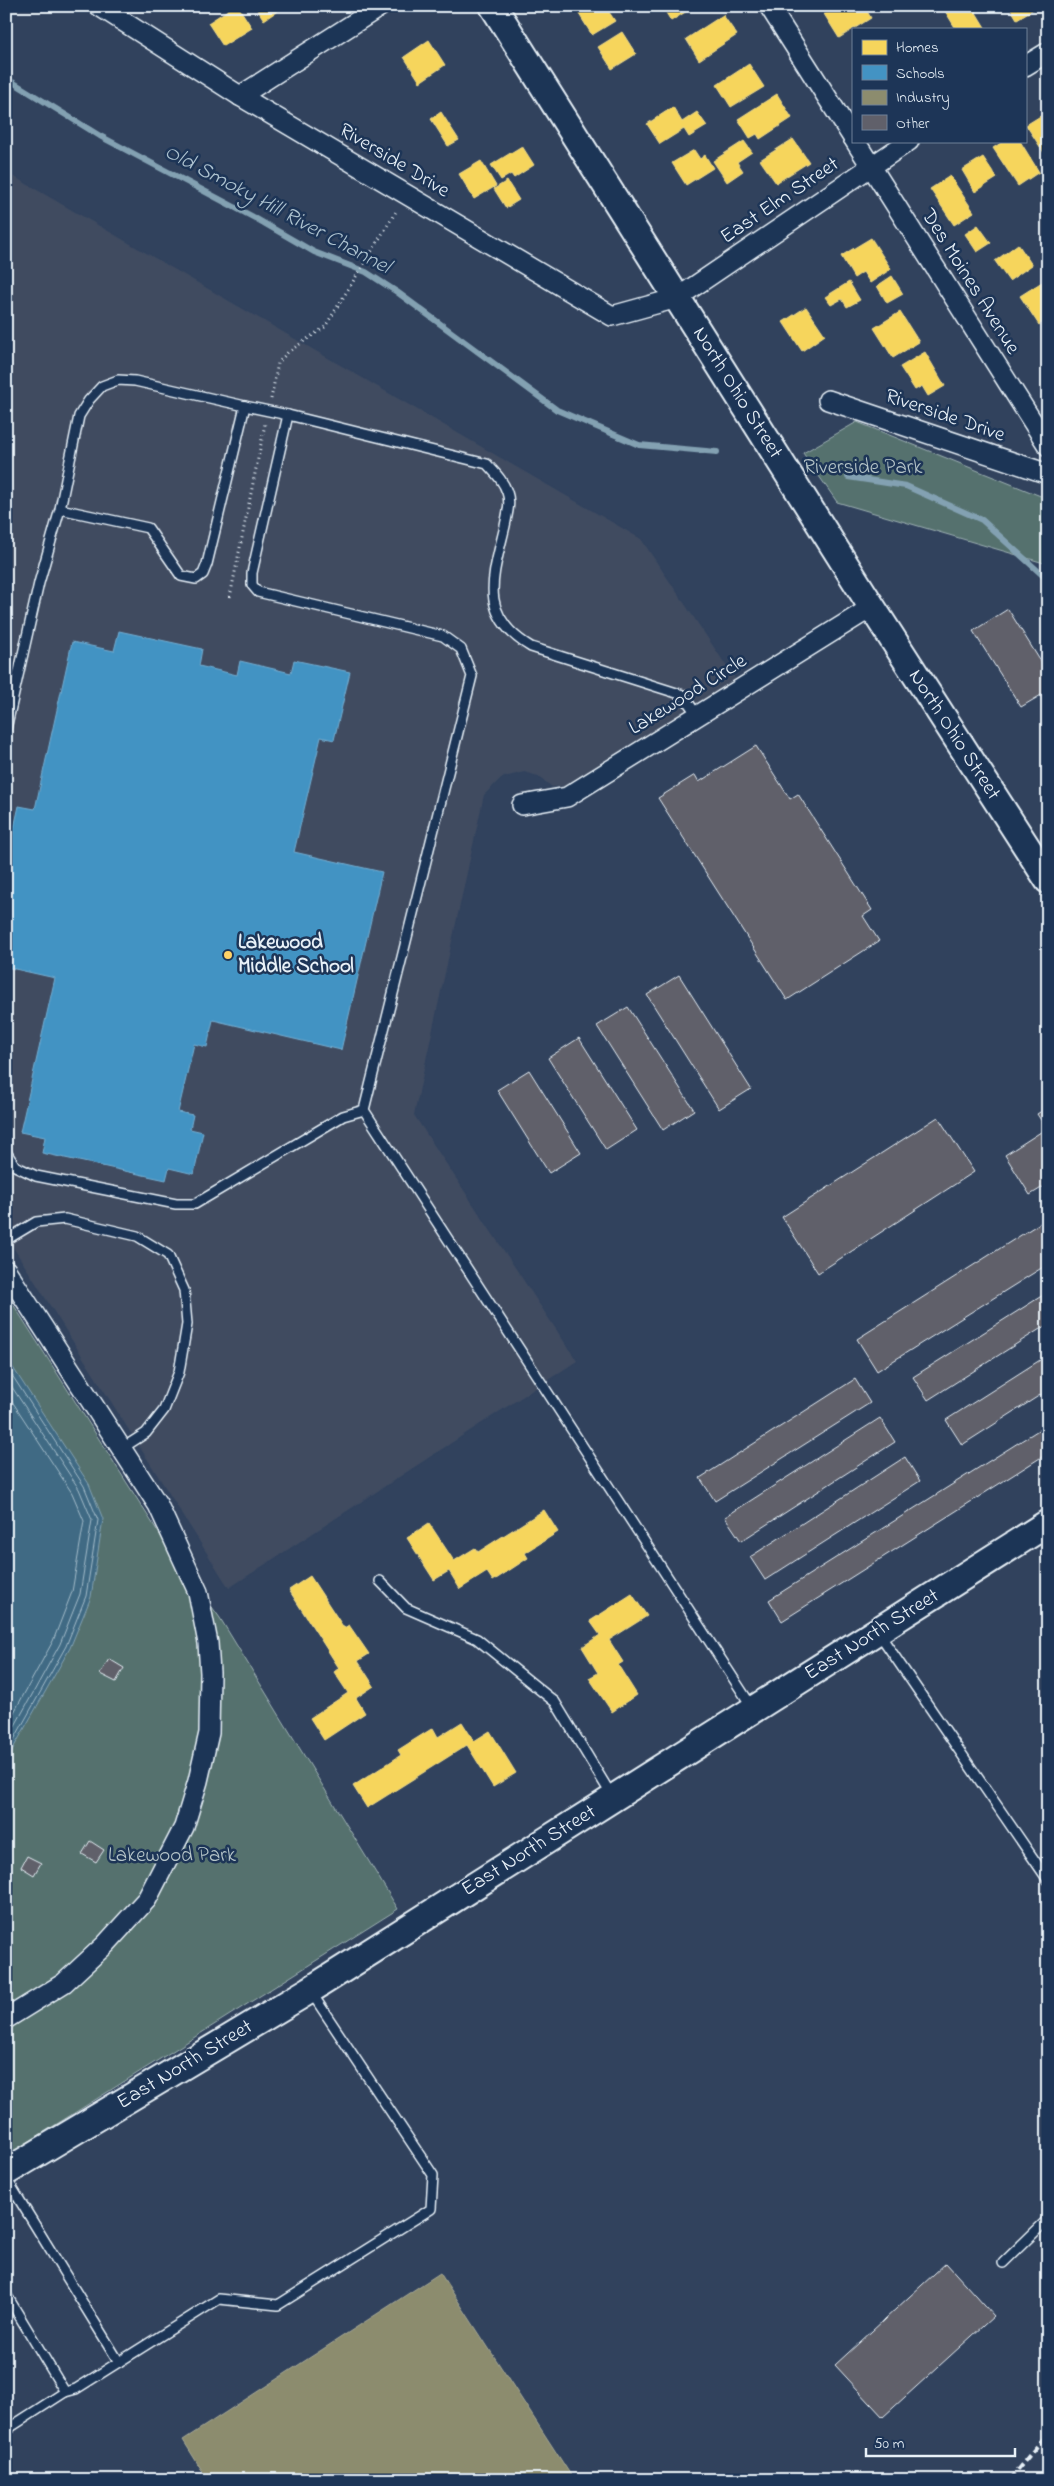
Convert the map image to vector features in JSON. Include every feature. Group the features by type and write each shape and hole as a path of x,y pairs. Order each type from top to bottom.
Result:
{"street":[{"name":"Riverside Drive","path":"99,6 240,96 612,316 677,298"},
{"path":"240,96 381,6"},
{"name":"North Ohio Street","path":"493,6 872,607 1048,880"},
{"path":"769,6 852,136"},
{"path":"1026,65 1048,52"},
{"name":"Des Moines Avenue","path":"856,142 1048,446"},
{"name":"East Elm Street","path":"677,298 907,142"},
{"name":"Riverside Drive","path":"828,400 1048,474"},
{"name":"Lakewood Circle","path":"522,805 567,797 872,607"},
{"path":"6,1270 158,1505 198,1592 208,1643 208,1733 184,1827 147,1899 106,1944 64,1983 6,2019"},
{"name":"East North Street","path":"6,2172 310,1990 1048,1523"}],"lane":[{"path":"6,729 39,584 60,509 79,416 89,400 102,386 118,380 135,381 245,406 487,464 500,477 508,493 508,510 493,579 493,602 504,623 517,638 531,647 683,694 698,715"},
{"path":"60,509 148,528 181,576 196,579 203,574 207,564 245,406"},
{"path":"288,416 252,573 252,585 258,592 443,636 461,649 472,676 364,1110 754,1710"},
{"path":"6,1152 15,1166 36,1176 176,1204 195,1204 343,1116 364,1110"},
{"path":"6,1240 36,1222 65,1219 137,1236 168,1255 184,1290 187,1324 179,1372 164,1410 146,1433 121,1449"},
{"path":"380,1581 406,1608 477,1639 554,1702 613,1798"},
{"path":"878,1632 1048,1880"},
{"path":"6,2430 65,2392 76,2389 218,2299 278,2305 431,2209 433,2175 378,2096 310,1990"},
{"path":"6,2178 119,2362"},
{"path":"1003,2263 1048,2219"},
{"path":"6,2294 65,2392"}],"path":[{"path":"334,310 388,224"}],"shaded area":[{"name":"Lakewood Middle School","path":"6,172 641,539 738,683 568,786 552,787 538,776 524,772 501,778 484,795 414,1115 577,1361 229,1588 6,1236"}],"green space":[{"name":"Riverside Park","path":"857,422 1048,499 1048,567 1044,563 837,502 803,453"},
{"name":"Lakewood Park","path":"6,1293 162,1538 220,1618 398,1909 6,2156"}],"water":[{"path":"6,1357 89,1484 103,1519 91,1597 70,1648 6,1761"}],"building: Homes":[{"path":"234,6 238,6 252,28 223,46 208,23"},
{"path":"255,6 285,6 264,20"},
{"path":"574,6 605,6 615,21 592,35"},
{"path":"662,6 695,6 671,21"},
{"path":"837,6 864,6 871,18 852,28 839,38 824,14"},
{"path":"942,6 972,6 985,28 955,28"},
{"path":"1009,6 1036,6 1037,7 1017,19"},
{"path":"723,15 737,35 699,60 686,39"},
{"path":"622,32 636,54 612,69 598,47"},
{"path":"429,40 445,65 420,82 404,57"},
{"path":"749,64 764,87 731,107 717,85"},
{"path":"777,94 792,118 760,139 757,134 750,138 738,119"},
{"path":"673,107 682,122 697,112 707,126 689,137 684,129 660,144 647,124"},
{"path":"441,112 459,140 448,146 431,119"},
{"path":"1048,112 1048,159 1026,125"},
{"path":"793,139 809,162 776,183 760,160"},
{"path":"744,141 752,152 737,162 743,171 727,182 713,161"},
{"path":"1002,142 1021,142 1039,172 1018,186 993,148"},
{"path":"522,146 534,165 514,178 511,174 501,180 491,165"},
{"path":"694,150 700,159 705,155 713,168 686,185 672,163"},
{"path":"983,157 997,178 975,192 962,170"},
{"path":"481,161 496,186 474,199 459,174"},
{"path":"950,176 974,212 954,225 930,189"},
{"path":"507,181 519,200 506,208 494,189"},
{"path":"978,225 991,243 977,252 965,234"},
{"path":"871,238 891,269 870,283 863,272 854,278 841,256"},
{"path":"1018,244 1032,265 1009,281 995,261"},
{"path":"892,276 903,294 887,303 877,286"},
{"path":"849,282 860,300 847,307 842,299 831,305 825,297"},
{"path":"1042,282 1048,291 1048,319 1039,325 1020,296"},
{"path":"806,307 825,335 802,351 783,322"},
{"path":"900,312 919,342 893,358 874,328"},
{"path":"925,352 945,386 928,396 922,386 915,390 900,367"},
{"path":"544,1510 558,1532 525,1553 528,1558 493,1581 487,1572 460,1589 449,1571 434,1580 407,1538 429,1523 454,1561 475,1548 478,1552"},
{"path":"310,1576 344,1628 349,1625 369,1654 358,1661 374,1686 356,1698 365,1713 324,1740 310,1718 348,1693 334,1672 339,1668 289,1590"},
{"path":"632,1594 647,1616 609,1640 623,1662 618,1665 637,1695 612,1712 589,1678 598,1673 582,1647 600,1635 590,1621"},
{"path":"462,1722 474,1741 490,1731 516,1773 493,1787 467,1745 367,1808 353,1786 401,1755 398,1750 433,1728 438,1737"}],"building: Schools":[{"path":"119,631 202,649 199,666 237,675 240,661 291,673 294,660 350,672 334,740 321,737 294,852 382,872 341,1050 213,1020 207,1047 194,1044 178,1112 193,1115 190,1129 203,1132 194,1174 169,1168 166,1180 42,1153 45,1137 20,1132 55,978 6,967 6,863 19,806 35,809 72,642 114,651"}],"building: Industry":[{"path":"440,2273 574,2480 208,2480 183,2440"}],"building: Other":[{"path":"1008,609 1048,673 1048,691 1021,707 973,631"},
{"path":"756,746 790,799 798,794 872,910 863,916 879,941 787,1000 658,798 695,775 699,782"},
{"path":"679,975 751,1089 719,1109 647,995"},
{"path":"628,1007 694,1110 663,1130 597,1026"},
{"path":"579,1038 637,1130 606,1150 548,1058"},
{"path":"529,1070 581,1153 549,1173 497,1090"},
{"path":"1048,1107 1048,1131 1037,1114"},
{"path":"938,1117 974,1172 818,1273 782,1217"},
{"path":"1044,1130 1048,1136 1048,1184 1030,1195 1005,1155"},
{"path":"1048,1218 1048,1264 877,1371 857,1339"},
{"path":"1048,1292 1048,1324 928,1400 913,1377"},
{"path":"1048,1355 1048,1390 962,1445 946,1420"},
{"path":"855,1379 870,1403 715,1501 700,1478"},
{"path":"880,1418 895,1442 741,1541 725,1517"},
{"path":"1048,1424 1048,1453 782,1621 769,1600"},
{"path":"905,1457 920,1481 765,1580 750,1557"},
{"path":"109,1659 124,1668 116,1682 100,1674"},
{"path":"90,1841 104,1850 96,1862 82,1854"},
{"path":"27,1856 41,1863 34,1875 21,1867"},
{"path":"946,2263 994,2316 883,2417 835,2365"}],"waterway":[{"name":"Old Smoky Hill River Channel","path":"6,78 100,136 255,218 314,252 366,272 397,292 557,410 639,445 717,452"},
{"name":"Old Smoky Hill River Channel","path":"848,477 906,486 982,520 1048,580"}],"railway":[{"path":"1009,2480 1048,2433"}],"place":[{"name":"Lakewood Middle School","path":"228,955"}]}
